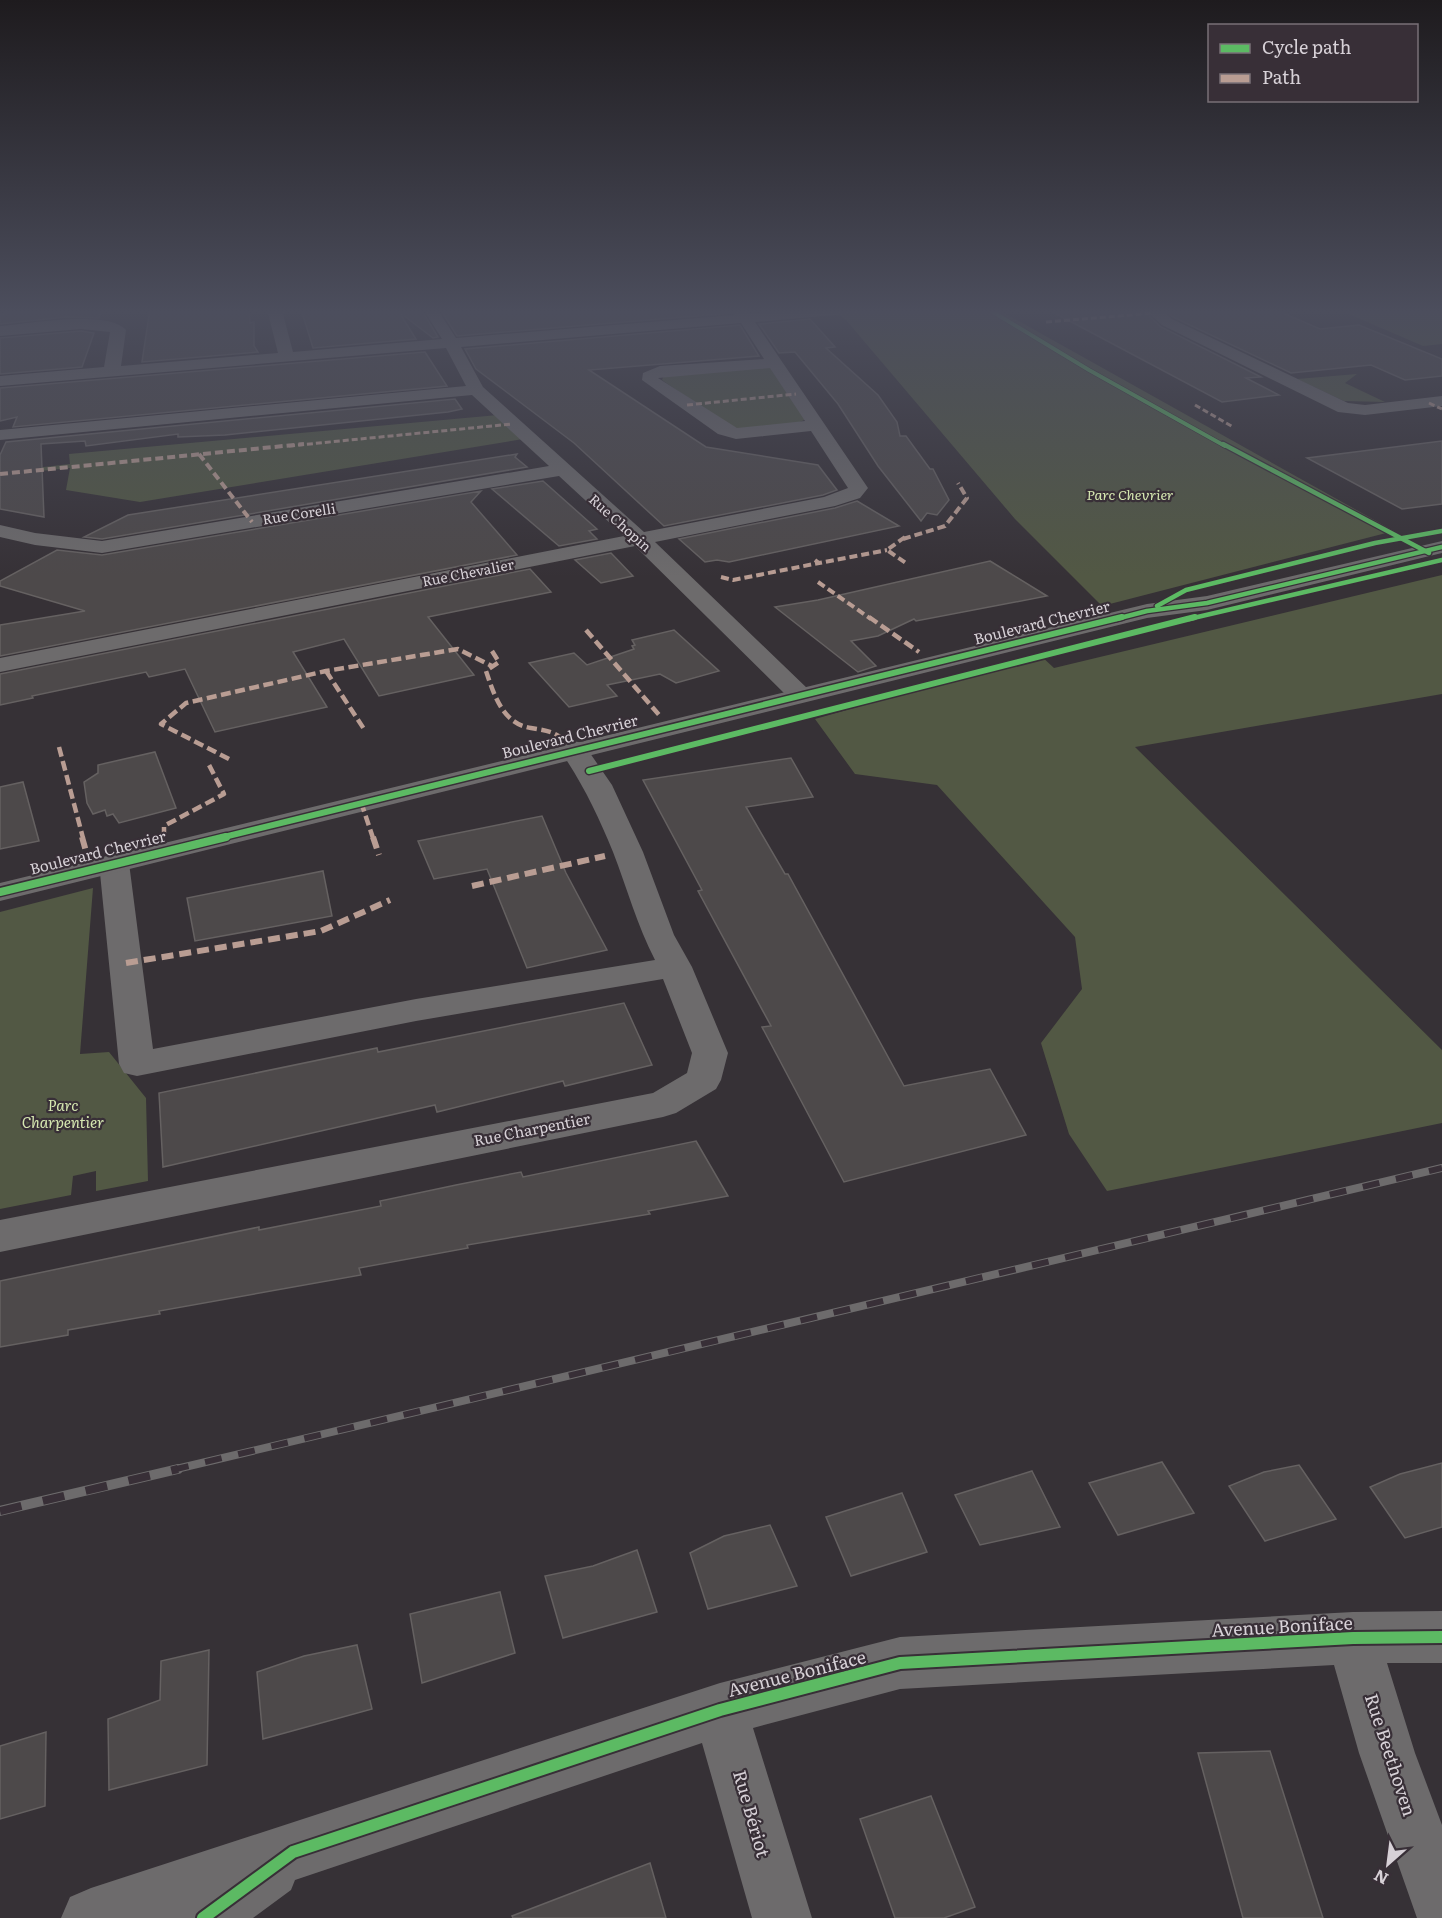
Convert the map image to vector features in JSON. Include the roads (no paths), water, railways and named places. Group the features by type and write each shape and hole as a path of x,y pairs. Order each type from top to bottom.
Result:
{"street":[{"path":"0,435 386,399"},
{"name":"Rue Chopin","path":"485,399 637,540 680,576 800,695"},
{"path":"677,399 724,430 736,434 817,425"},
{"name":"Rue Chevalier","path":"0,665 828,502 853,494 858,488 799,399"},
{"path":"1324,399 1344,408 1365,410 1442,401"},
{"name":"Rue Corelli","path":"3,537 102,547 562,470"},
{"name":"Boulevard Chevrier","path":"1147,611 1186,590 1375,543 1442,531"},
{"name":"Boulevard Chevrier","path":"0,892 573,749 1147,611 1207,603 1442,547"},
{"name":"Rue Charpentier","path":"0,1236 663,1104 704,1080 710,1053 675,967 658,935 628,852 597,785 573,749"},
{"path":"114,863 137,1064 416,1010 675,967"},
{"name":"Avenue Boniface","path":"91,1918 720,1710 900,1664 1353,1638 1442,1637"},
{"name":"Rue Beethoven","path":"1353,1638 1387,1753 1442,1905"},
{"name":"Rue Bériot","path":"720,1710 782,1918"},
{"name":"Avenue Boniface","path":"203,1918 293,1852"}],"railway":[{"path":"172,1470 1442,1168"},
{"path":"0,1511 178,1469"}],"park label":[{"name":"Parc Chevrier","path":"1130,495"},
{"name":"Parc Charpentier","path":"63,1114"}]}
